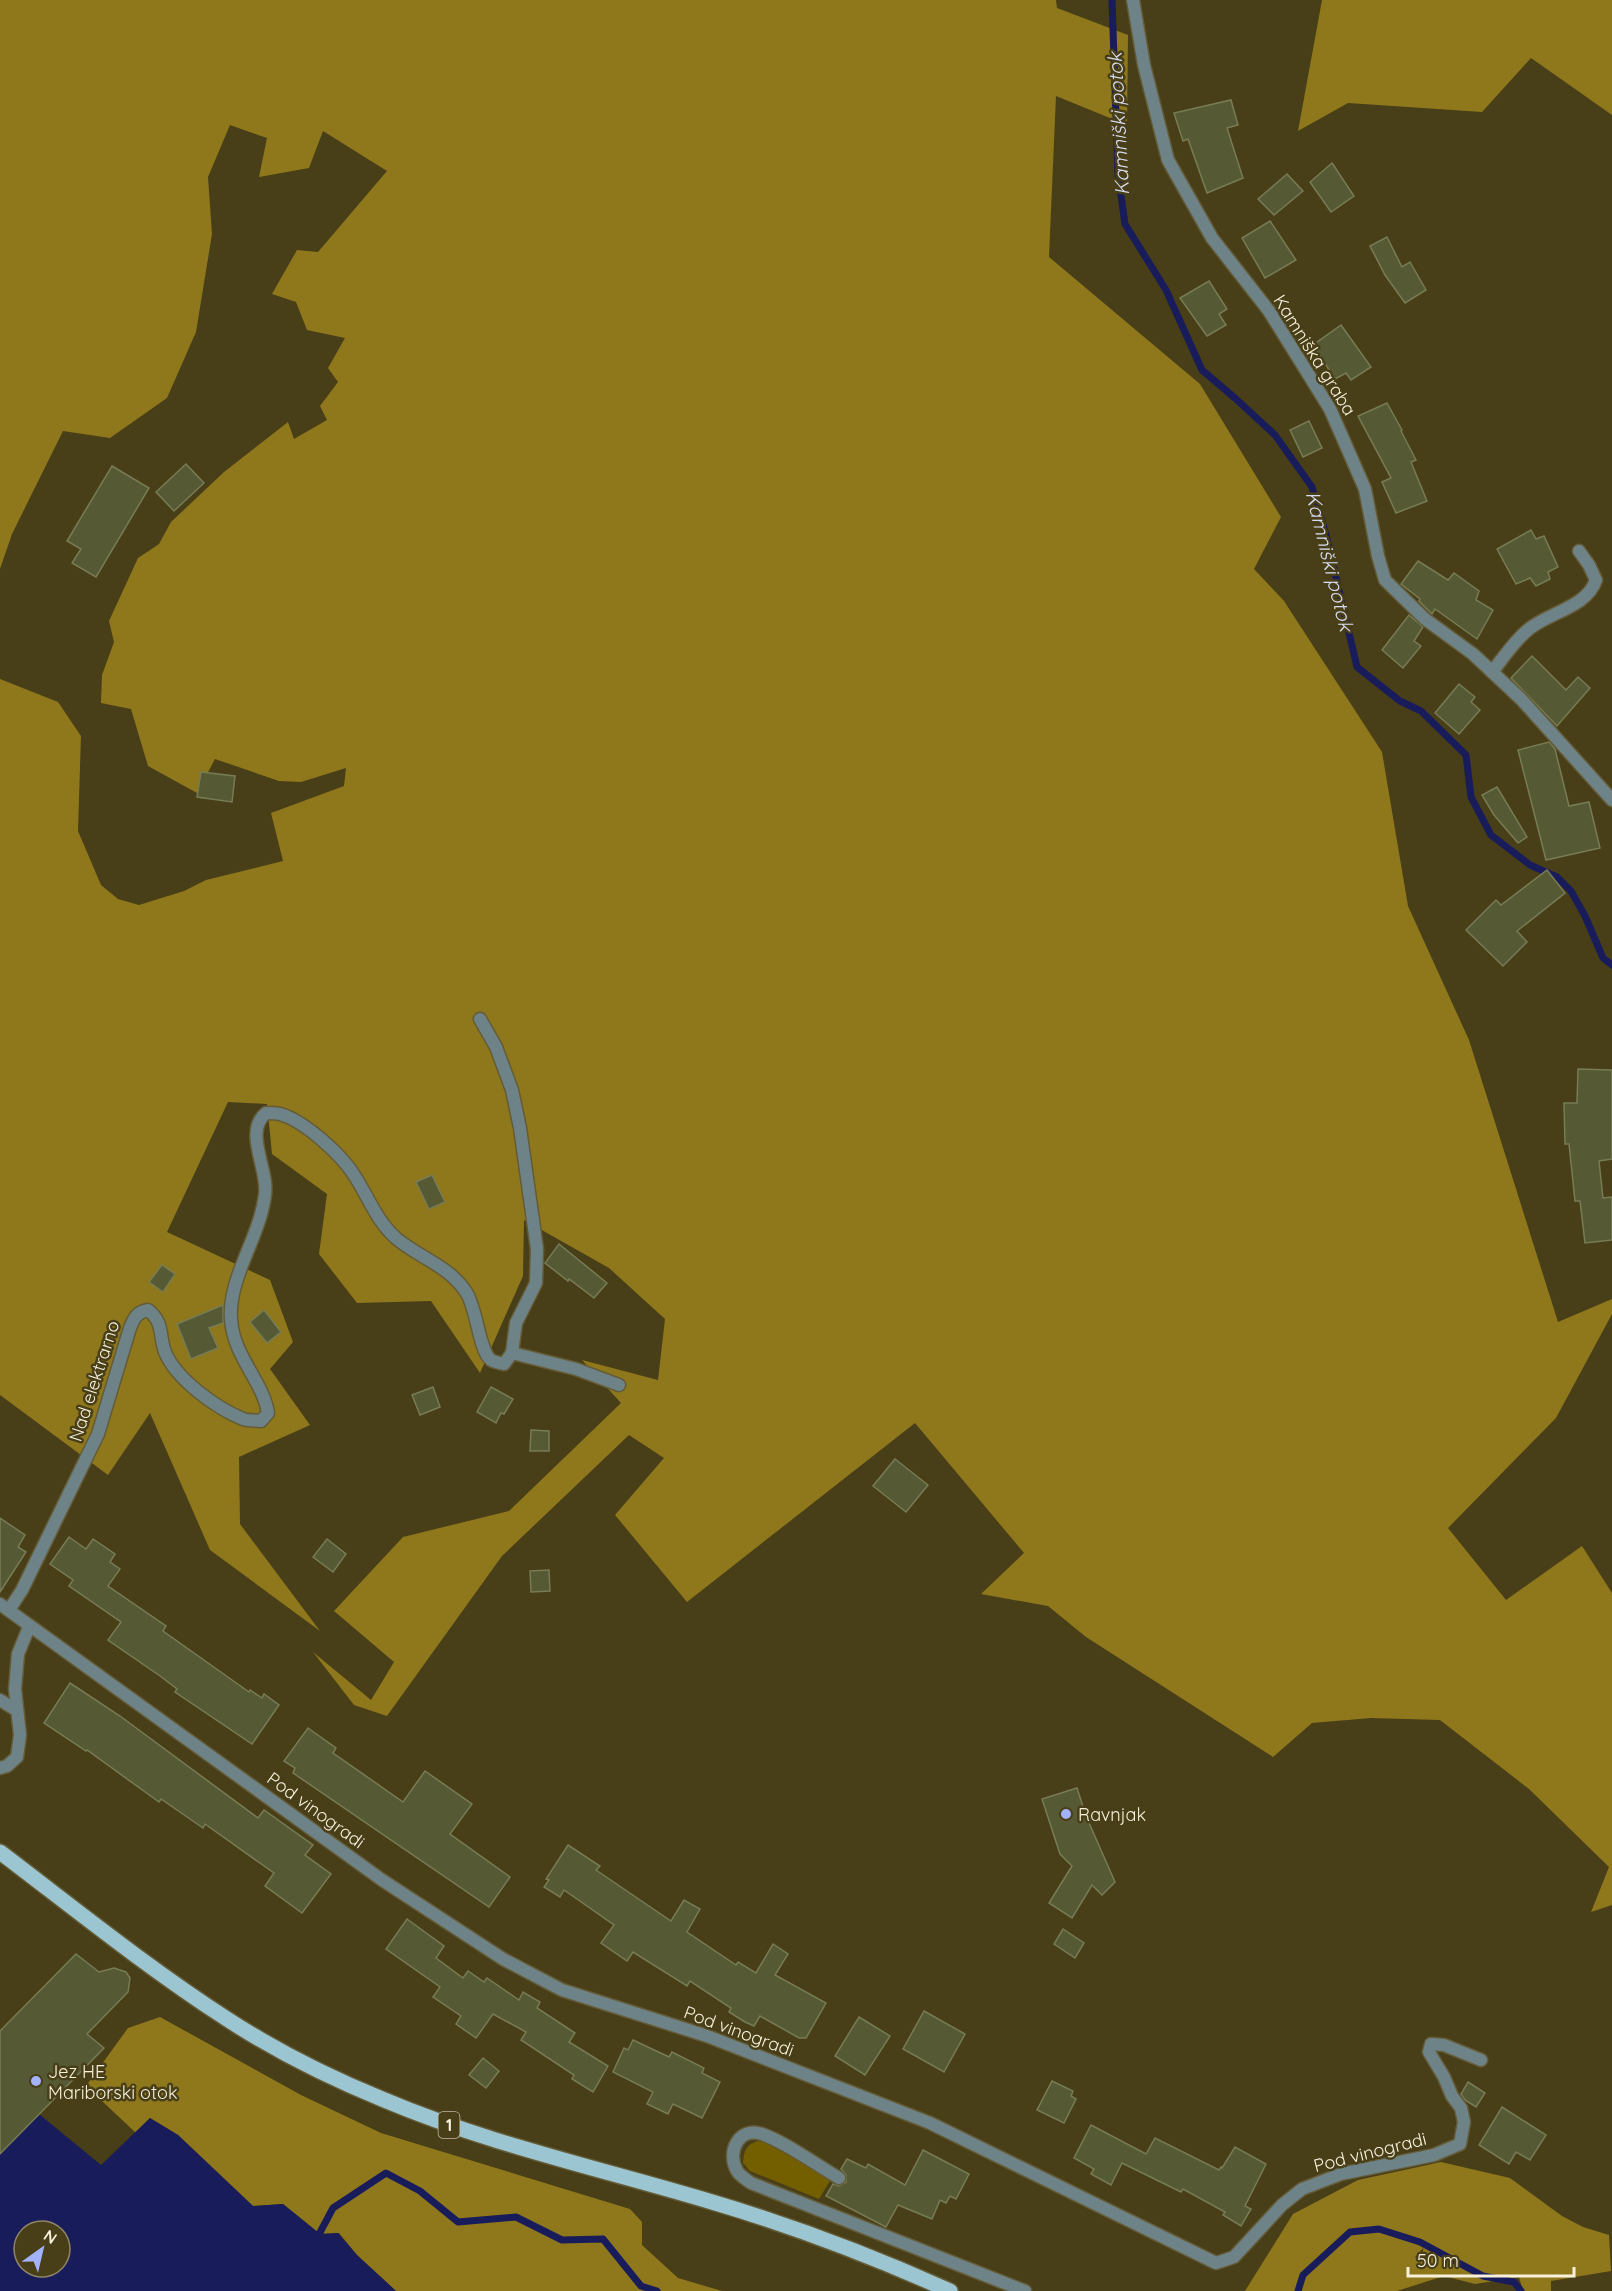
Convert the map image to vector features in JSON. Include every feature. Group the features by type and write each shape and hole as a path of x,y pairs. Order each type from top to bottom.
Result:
{"main road":[{"name":"1","path":"0,1852 191,1995 264,2042 342,2082 441,2122 710,2201 816,2235 950,2291"}],"street":[{"name":"Kamniška graba","path":"1133,0 1144,65 1168,160 1212,238 1269,311 1330,409 1365,489 1385,580 1425,619 1473,654 1521,699 1612,800"},
{"path":"1492,672 1529,629 1593,592 1596,580 1590,565 1579,552"},
{"path":"480,1019 496,1047 512,1090 520,1128 537,1250 536,1283 516,1323 512,1353"},
{"name":"Nad elektrarno","path":"4,1607 22,1590 98,1434 130,1328 135,1316 141,1311 148,1310 156,1316 166,1353 182,1376 204,1397 244,1419 261,1421 268,1413 267,1402 244,1363 235,1342 231,1319 235,1288 263,1211 267,1183 255,1133 258,1120 266,1113 280,1114 306,1128 334,1152 355,1176 374,1211 396,1239 444,1268 466,1292 478,1322 483,1352 491,1360 504,1364 512,1353 576,1369 619,1385"},
{"name":"Pod vinogradi","path":"4,1607 382,1880 503,1959 562,1990 707,2036 930,2123 1216,2263 1234,2257 1282,2205 1302,2189 1314,2183 1341,2174 1434,2155 1460,2144 1464,2122 1461,2108 1452,2096 1429,2052 1431,2044 1444,2045 1481,2060"},
{"path":"0,1768 7,1766 17,1757 20,1735 15,1689 18,1654 29,1627"},
{"path":"0,1700 16,1710"},
{"path":"838,2178 760,2133 743,2134 736,2140 733,2154 737,2171 752,2183 1025,2291"}],"shaded area":[{"path":"0,0 1056,0 1057,8 1128,35 1127,125 1056,96 1049,257 1200,384 1281,517 1254,569 1284,601 1382,752 1408,906 1469,1040 1558,1322 1612,1299 1612,1314 1556,1418 1448,1528 1506,1600 1582,1546 1612,1593 1612,1905 1591,1912 1609,1867 1529,1789 1440,1720 1371,1718 1312,1723 1273,1757 1086,1637 1048,1606 981,1594 1024,1553 915,1423 687,1602 615,1515 664,1458 629,1435 502,1556 387,1716 354,1705 313,1652 371,1700 394,1662 334,1611 403,1537 509,1511 621,1403 582,1360 658,1380 665,1319 609,1268 524,1220 523,1276 480,1373 431,1301 357,1303 319,1254 327,1194 272,1154 267,1104 228,1102 167,1232 270,1280 293,1342 270,1369 310,1425 239,1457 240,1524 320,1631 210,1550 150,1413 108,1475 0,1395 0,679 58,702 81,736 78,831 101,885 118,899 139,905 184,891 206,880 283,861 271,813 344,786 346,768 301,782 279,781 215,759 197,793 148,766 131,709 101,703 102,675 114,642 109,621 138,558 159,544 171,522 224,472 288,422 294,439 327,420 320,406 338,382 328,368 345,338 307,330 296,302 272,294 297,250 318,252 387,171 323,131 309,168 259,177 267,138 230,125 208,177 212,234 196,332 167,398 110,438 63,431 12,534 0,569"},
{"path":"1322,0 1612,0 1612,115 1531,58 1482,112 1348,103 1298,131"},
{"path":"160,2017 301,2095 381,2133 630,2209 642,2222 642,2245 678,2278 722,2291 396,2291 357,2255 339,2233 320,2234 283,2204 253,2206 178,2135 150,2118 136,2133 86,2086 128,2028"},
{"path":"39,2114 101,2165 150,2118 178,2135 253,2206 283,2204 320,2234 338,2233 357,2255 396,2291 0,2291 0,2154"},
{"path":"757,2141 764,2142 831,2179 819,2199 750,2171 743,2163 744,2155 746,2149"},
{"path":"1441,2162 1510,2178 1562,2216 1583,2227 1609,2235 1611,2271 1551,2281 1551,2291 1523,2291 1519,2277 1475,2284 1444,2276 1397,2291 1245,2291 1293,2214 1358,2180"}],"building":[{"path":"1231,100 1238,125 1227,128 1243,178 1207,193 1188,139 1183,141 1174,113"},
{"path":"1332,163 1354,196 1331,212 1310,182"},
{"path":"1287,174 1303,191 1274,215 1258,199"},
{"path":"1270,221 1296,260 1265,278 1242,238"},
{"path":"1387,237 1402,267 1410,262 1426,290 1405,303 1385,275 1370,246"},
{"path":"1209,281 1227,309 1219,314 1226,325 1207,336 1180,298"},
{"path":"1341,325 1371,367 1351,380 1346,373 1335,379 1313,345"},
{"path":"1387,403 1416,460 1411,462 1427,501 1396,513 1382,482 1391,478 1358,416"},
{"path":"1309,421 1322,448 1303,457 1290,430"},
{"path":"186,464 204,483 174,511 156,492"},
{"path":"112,466 149,488 96,577 72,563 81,549 67,541"},
{"path":"1531,530 1536,539 1544,536 1558,567 1548,572 1550,579 1536,586 1530,578 1516,584 1497,549"},
{"path":"1418,561 1448,580 1454,573 1479,591 1476,600 1493,610 1477,639 1435,609 1432,614 1419,601 1420,599 1401,584"},
{"path":"1409,615 1423,627 1414,641 1421,646 1403,668 1382,650"},
{"path":"1532,656 1566,690 1578,677 1590,688 1557,726 1511,678"},
{"path":"1459,684 1475,697 1471,702 1480,710 1459,734 1435,713"},
{"path":"1549,742 1555,749 1569,806 1589,802 1600,848 1546,860 1518,750"},
{"path":"201,772 235,776 232,802 197,797"},
{"path":"1497,787 1527,837 1518,843 1494,815 1482,795"},
{"path":"1547,870 1565,893 1517,931 1527,942 1503,966 1466,930 1496,900 1501,905"},
{"path":"1578,1069 1612,1070 1612,1159 1599,1161 1603,1198 1612,1197 1612,1240 1585,1243 1580,1201 1575,1201 1569,1144 1565,1144 1564,1103 1577,1103"},
{"path":"432,1175 445,1202 429,1209 416,1182"},
{"path":"559,1244 607,1283 594,1298 545,1263"},
{"path":"162,1265 175,1274 163,1292 149,1282"},
{"path":"223,1305 223,1323 209,1328 218,1348 191,1359 177,1324"},
{"path":"264,1310 281,1332 267,1343 250,1322"},
{"path":"433,1387 440,1407 420,1415 412,1395"},
{"path":"491,1387 513,1399 496,1423 477,1412"},
{"path":"531,1430 549,1431 549,1451 530,1451"},
{"path":"895,1459 928,1485 906,1512 873,1486"},
{"path":"0,1518 25,1535 18,1547 26,1552 0,1592"},
{"path":"69,1537 86,1549 93,1539 115,1554 110,1562 120,1569 108,1586 166,1626 163,1631 249,1692 250,1690 262,1698 264,1694 279,1705 252,1744 175,1692 177,1689 108,1640 121,1622 69,1586 73,1580 50,1564"},
{"path":"327,1539 346,1554 333,1572 313,1557"},
{"path":"549,1570 550,1591 531,1592 530,1571"},
{"path":"70,1683 120,1716 258,1818 264,1810 313,1845 305,1855 331,1874 302,1913 265,1886 274,1873 205,1824 203,1828 161,1799 159,1802 87,1750 44,1723"},
{"path":"308,1728 336,1748 333,1753 403,1802 425,1771 472,1804 450,1834 510,1877 489,1907 293,1773 295,1768 284,1761"},
{"path":"1077,1788 1086,1816 1115,1882 1102,1895 1092,1885 1072,1918 1049,1903 1072,1866 1060,1854 1042,1799"},
{"path":"568,1845 600,1866 596,1870 671,1921 684,1900 700,1909 687,1932 736,1965 738,1962 756,1973 773,1944 788,1954 775,1975 826,2003 806,2038 799,2038 760,2016 754,2026 745,2022 729,2012 731,2008 690,1981 687,1986 633,1952 627,1961 601,1943 614,1925 564,1890 560,1897 544,1887 549,1880 546,1879"},
{"path":"407,1919 444,1946 436,1958 463,1978 468,1971 484,1982 487,1978 519,2000 523,1992 540,2002 537,2008 575,2033 569,2042 608,2066 593,2092 572,2079 574,2075 521,2040 526,2032 493,2014 476,2038 456,2024 461,2016 433,1997 440,1987 386,1949"},
{"path":"1063,1929 1084,1943 1075,1958 1054,1944"},
{"name":"Jez HE Mariborski otok","path":"76,1954 99,1972 114,1968 126,1972 130,1978 128,1992 87,2034 104,2048 0,2154 0,2031"},
{"path":"924,2011 965,2034 944,2072 903,2049"},
{"path":"859,2017 890,2036 865,2075 835,2056"},
{"path":"633,2040 669,2057 672,2052 704,2068 702,2073 720,2082 702,2118 673,2104 668,2114 647,2104 653,2092 613,2072 624,2048 628,2050"},
{"path":"483,2058 499,2071 486,2088 469,2075"},
{"path":"1052,2081 1073,2091 1071,2096 1076,2099 1064,2123 1037,2110"},
{"path":"1468,2082 1485,2093 1476,2107 1465,2100 1461,2094"},
{"path":"1502,2107 1546,2135 1530,2160 1516,2152 1509,2164 1479,2145"},
{"path":"1091,2125 1146,2154 1155,2138 1219,2170 1235,2147 1266,2164 1245,2206 1251,2209 1241,2226 1223,2215 1225,2212 1183,2189 1181,2192 1122,2163 1111,2185 1091,2174 1094,2169 1074,2158"},
{"path":"923,2150 969,2174 956,2199 950,2196 946,2203 940,2200 932,2219 898,2205 886,2227 826,2196 833,2184 839,2186 846,2182 846,2175 841,2169 847,2159 866,2168 868,2164 905,2185"}],"waterway":[{"name":"Kamniški potok","path":"1112,0 1118,174 1125,224 1166,290 1202,370 1275,435 1312,487 1326,535 1357,667 1400,701 1421,711 1466,755 1471,797 1491,835 1530,865 1557,877 1571,891 1585,916 1603,958 1612,965"},
{"path":"316,2240 333,2208 386,2173 420,2191 458,2222 516,2217 562,2240 603,2239 641,2286 657,2291"},
{"name":"Kamniški potok","path":"1298,2291 1303,2275 1350,2232 1379,2229 1420,2242 1483,2276 1514,2282 1521,2291"}],"place":[{"name":"Ravnjak","path":"1066,1814"},
{"name":"Jez HE Mariborski otok","path":"36,2081"}]}
